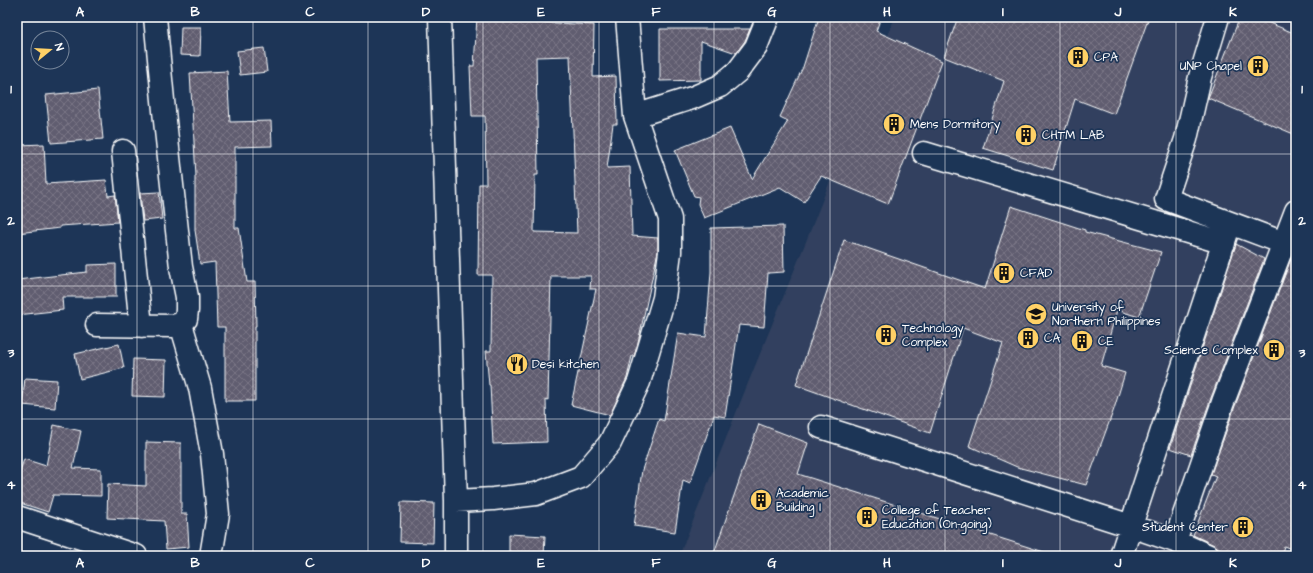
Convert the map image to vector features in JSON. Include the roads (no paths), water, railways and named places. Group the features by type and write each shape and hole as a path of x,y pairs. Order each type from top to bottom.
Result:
{"street":[{"path":"97,325 173,326 181,324 186,319 187,297 180,259 155,17"},
{"path":"440,17 456,501 456,556"},
{"path":"456,501 493,499 536,494 581,477 610,443 639,382 664,298 670,252 670,219 635,116 627,17"},
{"path":"635,116 692,98 720,86 738,71 756,48 768,17"},
{"path":"1218,17 1200,77 1186,139 1166,199 1227,233"},
{"path":"123,151 141,326"},
{"path":"924,153 1227,233 1284,243"},
{"path":"1175,541 1223,402 1296,211"},
{"path":"1121,556 1227,233"},
{"path":"181,324 200,388 212,454 218,514 211,556"},
{"path":"821,427 1131,526 1175,541 1209,556"},
{"path":"17,517 136,556"}],"place":[{"name":"CPA","path":"1078,57"},
{"name":"UNP Chapel","path":"1258,66"},
{"name":"Mens Dormitory","path":"894,124"},
{"name":"CHTM LAB","path":"1026,135"},
{"name":"CFAD","path":"1004,273"},
{"name":"University of Northern Philippines","path":"1036,314"},
{"name":"Technology Complex","path":"886,335"},
{"name":"CA","path":"1028,338"},
{"name":"CE","path":"1082,341"},
{"name":"Science Complex","path":"1274,350"},
{"name":"Desi kitchen","path":"517,364"},
{"name":"Academic Building I","path":"761,500"},
{"name":"College of Teacher Education (On-going)","path":"867,517"},
{"name":"Student Center","path":"1243,527"}]}
